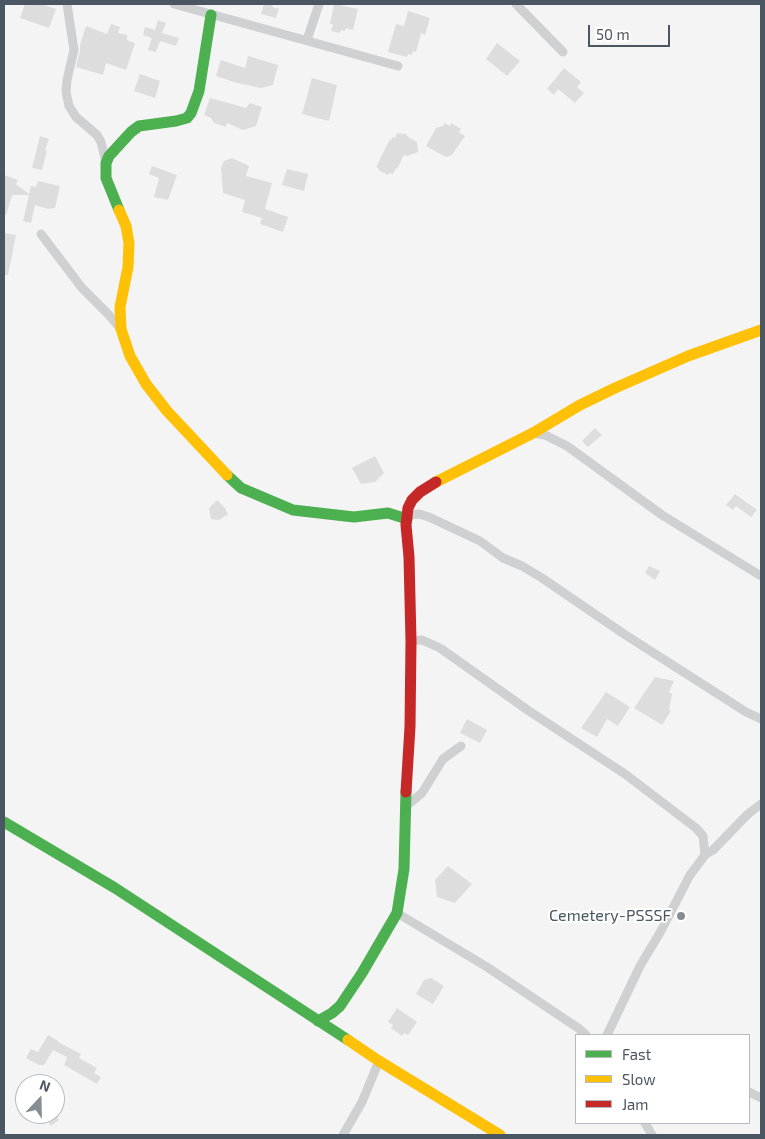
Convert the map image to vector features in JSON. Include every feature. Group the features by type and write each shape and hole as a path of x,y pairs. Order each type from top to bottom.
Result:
{"street":[{"path":"67,4 74,50 67,80 68,106 82,123 97,135 101,142 106,163 106,178 126,226 129,243 128,267 120,307 121,329 130,356 146,384 219,467 241,488 293,510 354,517 388,513 407,517 420,514 429,517 480,541 503,558 532,572 624,634 746,712 761,719"},
{"path":"174,4 398,66"},
{"path":"306,40 319,4"},
{"path":"516,4 563,52"},
{"path":"106,163 109,156 139,126 176,121 187,118 191,113 199,91 211,14"},
{"path":"41,234 82,288 121,329"},
{"path":"318,1021 340,1006 362,973 397,913 404,869 405,807 410,727 411,641 408,508 416,496 431,484 532,433 580,406 652,371 761,330"},
{"path":"532,433 545,435 567,446 662,515 761,576"},
{"path":"411,641 422,640 440,648 529,711 625,774 696,828 703,836 705,855"},
{"path":"405,807 422,793 443,758 461,746"},
{"path":"607,1034 640,966 662,931 687,880 705,855 713,850 744,817 761,804"},
{"path":"744,817 761,814"},
{"path":"4,822 185,932 379,1061 500,1135"},
{"path":"397,913 487,967 585,1034"},
{"path":"343,1135 362,1102 379,1061"},
{"path":"646,1124 652,1135"}],"building":[{"path":"25,4 41,4 56,9 49,28 20,18"},
{"path":"264,4 273,4 272,7 279,9 276,18 261,14"},
{"path":"334,4 358,9 353,30 346,28 345,31 341,30 340,33 331,31 333,24 330,24"},
{"path":"408,11 430,18 425,35 421,33 416,52 413,51 412,55 408,54 407,57 388,52 396,24 404,26"},
{"path":"158,20 166,23 162,33 179,38 176,46 160,41 156,52 148,50 152,38 143,35 145,27 155,30"},
{"path":"111,24 120,27 118,33 127,35 127,40 135,43 126,70 106,63 103,75 76,67 86,26 107,34"},
{"path":"497,43 520,61 507,76 486,59"},
{"path":"248,56 278,65 273,85 261,88 216,76 221,60 245,68"},
{"path":"564,68 581,82 577,87 584,93 575,103 558,89 554,95 547,89"},
{"path":"140,74 160,81 155,98 134,91"},
{"path":"312,78 337,85 329,121 302,114"},
{"path":"210,98 246,108 250,103 262,107 256,126 243,130 227,123 226,127 214,123 211,118 204,115"},
{"path":"445,123 450,126 451,123 461,129 459,132 465,136 452,155 446,157 426,146 436,128 443,126"},
{"path":"397,133 406,134 417,142 418,152 407,156 404,155 393,174 389,173 388,175 376,167 390,139 395,138"},
{"path":"40,136 49,139 42,170 32,168"},
{"path":"232,158 249,166 246,176 272,183 265,209 288,217 283,232 260,224 262,218 242,212 245,200 223,193 221,168 224,161"},
{"path":"152,166 177,175 168,200 154,197 159,178 149,174"},
{"path":"287,169 308,174 304,191 282,185"},
{"path":"4,175 18,180 16,184 29,194 31,186 36,187 38,181 60,186 55,208 48,209 35,205 31,223 23,221 29,195 12,195 6,215 4,215"},
{"path":"4,233 16,235 8,275 4,275"},
{"path":"595,428 602,435 588,447 582,441"},
{"path":"375,456 384,473 375,482 361,484 352,468"},
{"path":"735,494 757,510 751,517 736,506 733,510 726,505"},
{"path":"217,500 228,514 219,520 211,519 209,508"},
{"path":"649,566 660,571 655,580 645,573"},
{"path":"655,677 674,681 669,692 672,694 669,710 671,711 662,725 634,708"},
{"path":"606,692 630,707 618,726 607,719 597,737 581,728"},
{"path":"467,719 487,730 480,743 460,733"},
{"path":"448,866 472,884 455,903 437,897 435,880"},
{"path":"431,978 444,986 433,1004 416,994 424,980"},
{"path":"397,1008 417,1022 408,1035 404,1033 402,1036 391,1028 393,1025 388,1022"},
{"path":"48,1035 81,1054 79,1058 97,1068 94,1073 101,1077 97,1084 64,1065 67,1057 53,1050 44,1065 39,1065 26,1058 31,1049 38,1052"}],"traffic: fast":[{"path":"119,210 106,178 106,163 109,156 139,126 176,121 187,118 191,113 199,91 211,15"},
{"path":"227,475 241,488 293,510 354,517 388,513 407,519"},
{"path":"318,1021 340,1006 362,973 397,913 404,869 406,792"},
{"path":"4,822 115,888 348,1040"}],"traffic: slow":[{"path":"119,210 126,226 129,243 128,267 120,307 121,329 130,356 146,384 167,411 227,475"},
{"path":"436,482 533,433 580,405 615,388 688,356 761,330"},
{"path":"348,1040 500,1135"}],"traffic: jam":[{"path":"406,792 410,727 411,641 409,557 406,525 408,508 412,500 420,492 436,482"}],"place":[{"name":"Cemetery-PSSSF","path":"681,916"}]}
